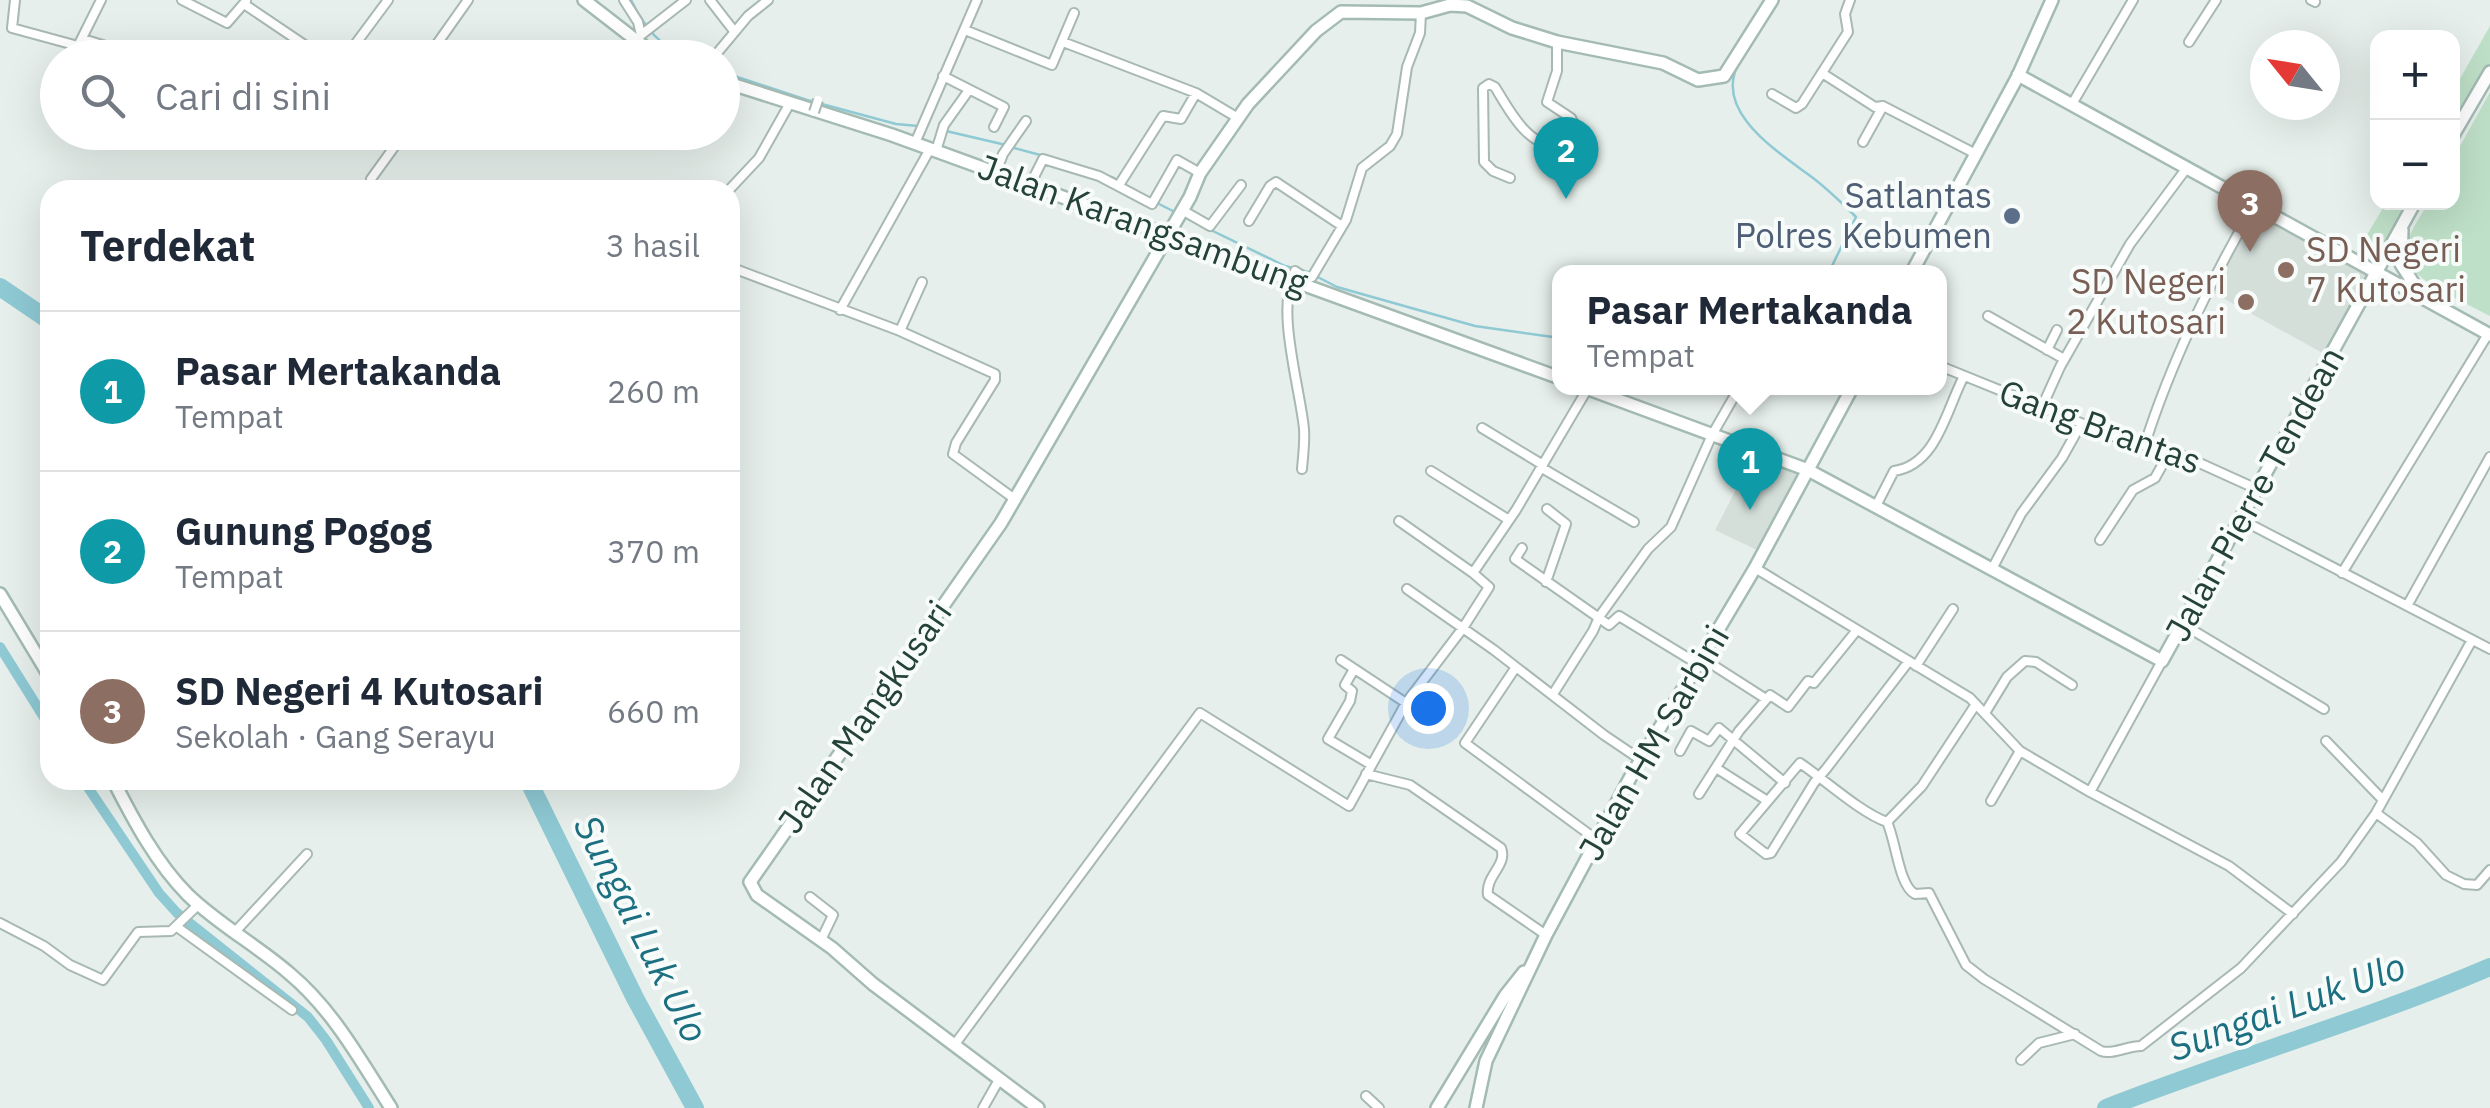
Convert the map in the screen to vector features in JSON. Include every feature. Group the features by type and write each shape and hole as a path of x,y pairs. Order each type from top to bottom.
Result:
{"main road":[{"path":"584,0 647,40"},
{"path":"1437,4 1468,6 1512,28 1558,42 1663,64 1698,80 1718,80 1746,47 1772,0"},
{"path":"1916,265 2018,75 2052,0"},
{"name":"Jalan Mangkusari","path":"1038,1108 821,940 756,895 750,887 752,875 910,657 1016,500 1200,173 1238,118 1333,17 1342,12 1421,12 1437,4"},
{"path":"2460,123 2490,72"},
{"path":"2018,75 2489,334"},
{"name":"Jalan Karangsambung","path":"740,87 919,132 933,150 1552,375"},
{"name":"Jalan Pierre Tendean","path":"1808,470 2162,661 2410,210"},
{"path":"2403,223 2401,264 2424,299"},
{"path":"2355,261 2384,256"},
{"path":"2367,289 2393,282"},
{"path":"1610,395 1808,470"},
{"name":"Jalan HM Sarbini","path":"1476,1108 1486,1062 1546,935 1641,760 1755,568 1848,395"},
{"path":"0,594 40,660"},
{"path":"119,790 157,857 194,909 291,974 332,1018 390,1108"},
{"path":"1437,1108 1505,996 1531,967"}],"street":[{"path":"15,0 12,28 56,40"},
{"path":"86,40 83,39 101,0"},
{"path":"182,0 227,23 245,2 299,40"},
{"path":"358,40 388,0"},
{"path":"440,40 468,0"},
{"path":"624,0 643,34 686,0"},
{"path":"710,0 734,31"},
{"path":"727,40 768,0"},
{"path":"919,132 978,0"},
{"path":"1772,94 1799,107 1848,32 1845,14 1850,0"},
{"path":"2072,104 2133,0"},
{"path":"2189,42 2216,0"},
{"path":"1302,469 1304,432 1287,302 1291,279 1295,271 1307,279 1314,274 1342,226 1362,168 1390,146 1397,134 1407,67 1420,33 1421,12"},
{"path":"964,30 1050,65 1054,64 1074,13"},
{"path":"1062,42 1196,93 1238,118"},
{"path":"1510,178 1484,162 1484,88 1488,84 1495,87 1520,126 1546,145 1561,148 1574,124 1548,102 1557,71 1558,42"},
{"path":"1822,73 1875,106 1882,106 1974,153"},
{"path":"942,76 1004,109 994,127"},
{"path":"840,310 933,150 944,124 968,90"},
{"path":"1120,185 1163,116 1181,119 1196,93"},
{"path":"738,180 759,158 790,102"},
{"path":"1862,142 1882,106"},
{"path":"996,172 1002,154 1026,121"},
{"path":"371,179 392,150"},
{"path":"1030,185 1042,159 1076,164 1152,204 1177,160 1200,173"},
{"path":"2041,409 2064,359 2138,232 2186,169"},
{"path":"1249,221 1276,182 1342,226"},
{"path":"1180,214 1210,226 1240,185"},
{"path":"2145,444 2161,397 2205,298 2254,206"},
{"path":"740,271 900,331 995,374 953,454 1016,500"},
{"path":"900,331 922,282"},
{"path":"1988,316 2064,359"},
{"path":"2047,350 2057,330"},
{"path":"2342,573 2489,334"},
{"name":"Gang Brantas","path":"1947,369 2082,424 2170,450 2259,490"},
{"path":"1876,506 1894,471 1910,466 1932,445 1964,376"},
{"path":"1472,573 1588,395"},
{"path":"1553,694 1598,617 1648,549 1671,527 1712,435 1735,395"},
{"path":"1992,569 2021,514 2082,424"},
{"path":"1482,428 1634,522"},
{"path":"2100,540 2133,490 2155,478 2170,450"},
{"path":"2407,606 2490,458"},
{"path":"1432,471 1509,520"},
{"path":"1546,582 1566,524 1547,510"},
{"path":"2242,520 2490,650"},
{"path":"955,1044 1200,714 1348,806 1353,804 1370,764 1406,703 1490,586 1399,521"},
{"path":"1522,548 1516,558 1609,624 1619,616 1766,699"},
{"path":"1755,568 1976,704 2020,751 2229,866 2293,914"},
{"path":"1407,590 1641,760"},
{"path":"1766,800 1740,834 1769,855 1819,776 1953,609"},
{"path":"2184,624 2324,709"},
{"path":"1700,794 1732,741 1766,699 1770,695 1788,707 1808,681 1814,682 1826,671 1857,630"},
{"path":"1716,768 1769,802 1800,763 1887,822 1896,842 1904,885 1915,894 1928,893 1966,965 1984,980 2105,1052 2145,1044 2241,968 2341,862 2376,812 2472,640"},
{"path":"1341,660 1406,703"},
{"path":"1984,713 2007,677 2025,661 2036,662 2072,686"},
{"path":"2090,792 2162,661"},
{"path":"1516,667 1464,744 1597,840"},
{"path":"1354,669 1345,685 1352,691 1350,701 1328,738 1370,764"},
{"path":"1887,822 1922,786 1976,704"},
{"path":"1680,751 1691,731 1709,741 1719,728 1784,783"},
{"path":"2326,741 2382,798"},
{"path":"1992,801 2020,751"},
{"path":"1366,774 1410,785 1501,848 1502,860 1488,883 1488,895 1546,935"},
{"path":"2376,812 2417,843 2446,875 2464,884 2481,882 2490,870"},
{"path":"234,933 307,854"},
{"path":"810,897 832,915 821,940"},
{"path":"0,923 70,965 104,980 138,932 166,932 194,909"},
{"path":"179,925 292,1010"},
{"path":"2021,1060 2039,1043 2075,1034"},
{"path":"983,1108 1000,1078"},
{"path":"1366,1096 1378,1108"}],"shaded area":[{"path":"2255,209 2373,274 2328,356 2210,291"},
{"path":"1756,451 1808,470 1763,553 1715,530"}],"green space":[{"path":"2490,26 2490,68 2467,110 2460,106 2460,79"},
{"path":"2490,92 2490,316 2419,275 2406,260 2412,230 2424,210 2460,210 2460,146"},
{"path":"2382,210 2411,210 2384,256 2356,253"}],"waterway":[{"path":"631,0 660,40"},
{"path":"1740,61 1733,79 1734,96 1751,127 1856,217 1832,265"},
{"path":"740,78 807,100 896,124 918,126"},
{"path":"946,131 1006,145"},
{"path":"1014,148 1044,156"},
{"path":"1071,164 1114,178 1137,192"},
{"path":"1157,203 1177,213"},
{"path":"1184,217 1337,287 1475,326 1552,337"},
{"name":"Sungai Luk Ulo","path":"0,287 40,314"},
{"path":"0,647 40,711"},
{"path":"90,790 159,893 177,913 308,1017 369,1108"},
{"name":"Sungai Luk Ulo","path":"533,790 635,998 695,1108"},
{"name":"Sungai Luk Ulo","path":"2106,1108 2490,967"}],"place":[{"name":"Gunung Pogog","path":"1566,199"},
{"name":"Satlantas Polres Kebumen","path":"2012,216"},
{"name":"SD Negeri 4 Kutosari","path":"2250,252"},
{"name":"SD Negeri 7 Kutosari","path":"2286,270"},
{"name":"SD Negeri 2 Kutosari","path":"2246,302"},
{"name":"Pasar Mertakanda","path":"1750,510"}]}
